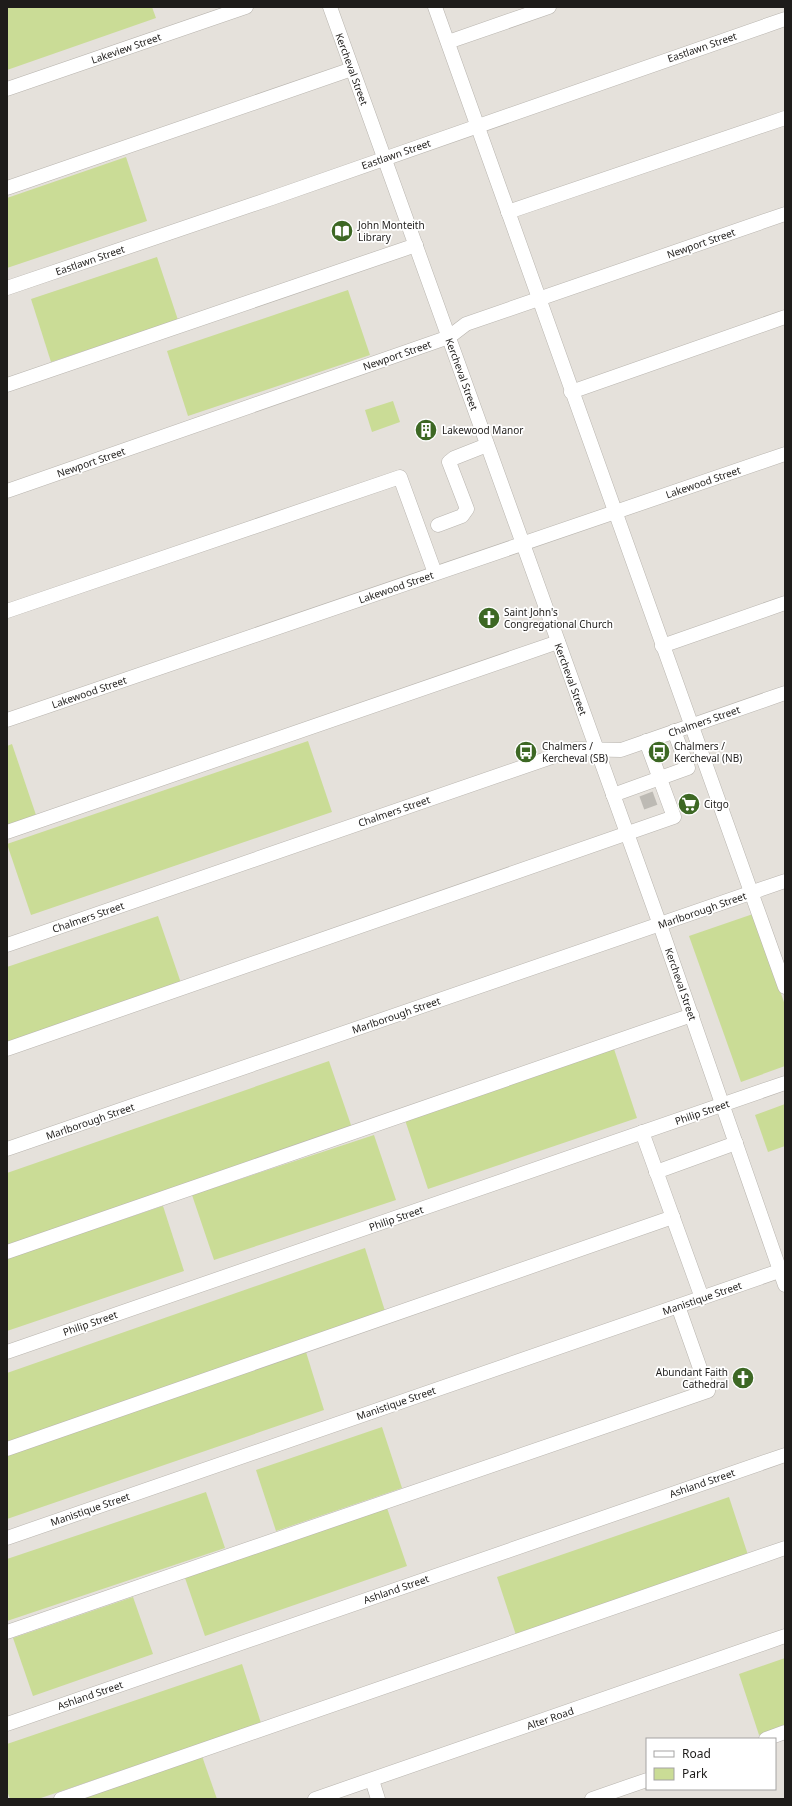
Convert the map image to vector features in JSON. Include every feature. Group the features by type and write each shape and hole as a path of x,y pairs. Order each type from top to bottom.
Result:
{"street":[{"name":"Lakeview Street","path":"7,89 246,7"},
{"name":"Kercheval Street","path":"330,7 660,925 736,1143 783,1270 785,1285"},
{"path":"435,7 690,726 785,987"},
{"path":"448,42 549,7"},
{"name":"Eastlawn Street","path":"7,288 785,19"},
{"path":"7,188 352,69"},
{"path":"508,212 785,118"},
{"name":"Newport Street","path":"7,491 449,337 466,324 785,214"},
{"path":"7,385 416,245"},
{"path":"572,392 785,317"},
{"path":"438,525 462,516 467,509 449,462 454,458 487,445"},
{"name":"Lakewood Street","path":"7,720 785,454"},
{"path":"7,611 400,477 435,573"},
{"path":"662,646 785,603"},
{"path":"7,832 558,642"},
{"name":"Chalmers Street","path":"7,945 575,749 621,750 785,693"},
{"path":"613,795 644,789 660,778 688,768 674,731"},
{"path":"7,1049 627,833 654,818 674,817 646,741"},
{"name":"Marlborough Street","path":"7,1149 785,881"},
{"path":"7,1252 692,1015"},
{"name":"Philip Street","path":"7,1352 785,1083"},
{"path":"642,1132 702,1298"},
{"path":"656,1172 736,1143"},
{"path":"7,1449 673,1218"},
{"name":"Manistique Street","path":"7,1538 783,1270"},
{"path":"7,1632 708,1391 678,1306"},
{"name":"Ashland Street","path":"7,1724 785,1455"},
{"path":"61,1799 785,1548"},
{"name":"Alter Road","path":"316,1799 785,1636"},
{"path":"769,1738 785,1732"},
{"path":"372,1780 378,1799"},
{"path":"592,1799 646,1780"}],"green space":[{"path":"7,7 152,7 156,18 7,70"},
{"path":"126,157 147,221 7,268 7,198"},
{"path":"157,257 178,320 51,362 31,299"},
{"path":"348,290 370,355 188,416 167,351"},
{"path":"393,401 400,422 372,432 365,410"},
{"path":"308,741 332,812 31,915 7,844"},
{"path":"12,744 36,815 7,825 7,746"},
{"path":"753,914 785,1005 785,1066 741,1082 689,936"},
{"path":"158,916 182,986 7,1047 7,967"},
{"path":"614,1049 637,1118 428,1189 405,1120"},
{"path":"329,1061 352,1128 9,1247 7,1241 7,1173"},
{"path":"785,1104 785,1146 768,1152 755,1115"},
{"path":"374,1135 396,1200 214,1260 192,1195"},
{"path":"163,1206 184,1271 7,1331 7,1258"},
{"path":"365,1248 385,1311 7,1444 7,1373"},
{"path":"306,1352 324,1410 7,1519 7,1455"},
{"path":"382,1427 402,1488 276,1531 256,1470"},
{"path":"206,1492 225,1548 7,1621 7,1559"},
{"path":"729,1497 748,1555 516,1635 497,1577"},
{"path":"387,1508 407,1566 205,1636 185,1578"},
{"path":"133,1597 153,1654 33,1696 13,1638"},
{"path":"785,1658 785,1726 759,1735 739,1674"},
{"path":"242,1664 261,1723 38,1799 10,1799 7,1791 7,1744"},
{"path":"202,1756 217,1799 77,1799"}],"tunnel":[{"path":"646,794 653,813"}],"place":[{"name":"John Monteith Library","path":"342,231"},
{"name":"Lakewood Manor","path":"426,430"},
{"name":"Saint John's Congregational Church","path":"489,618"},
{"name":"Chalmers / Kercheval (SB)","path":"526,752"},
{"name":"Chalmers / Kercheval (NB)","path":"659,752"},
{"name":"Citgo","path":"689,804"},
{"name":"Abundant Faith Cathedral","path":"743,1378"}]}
